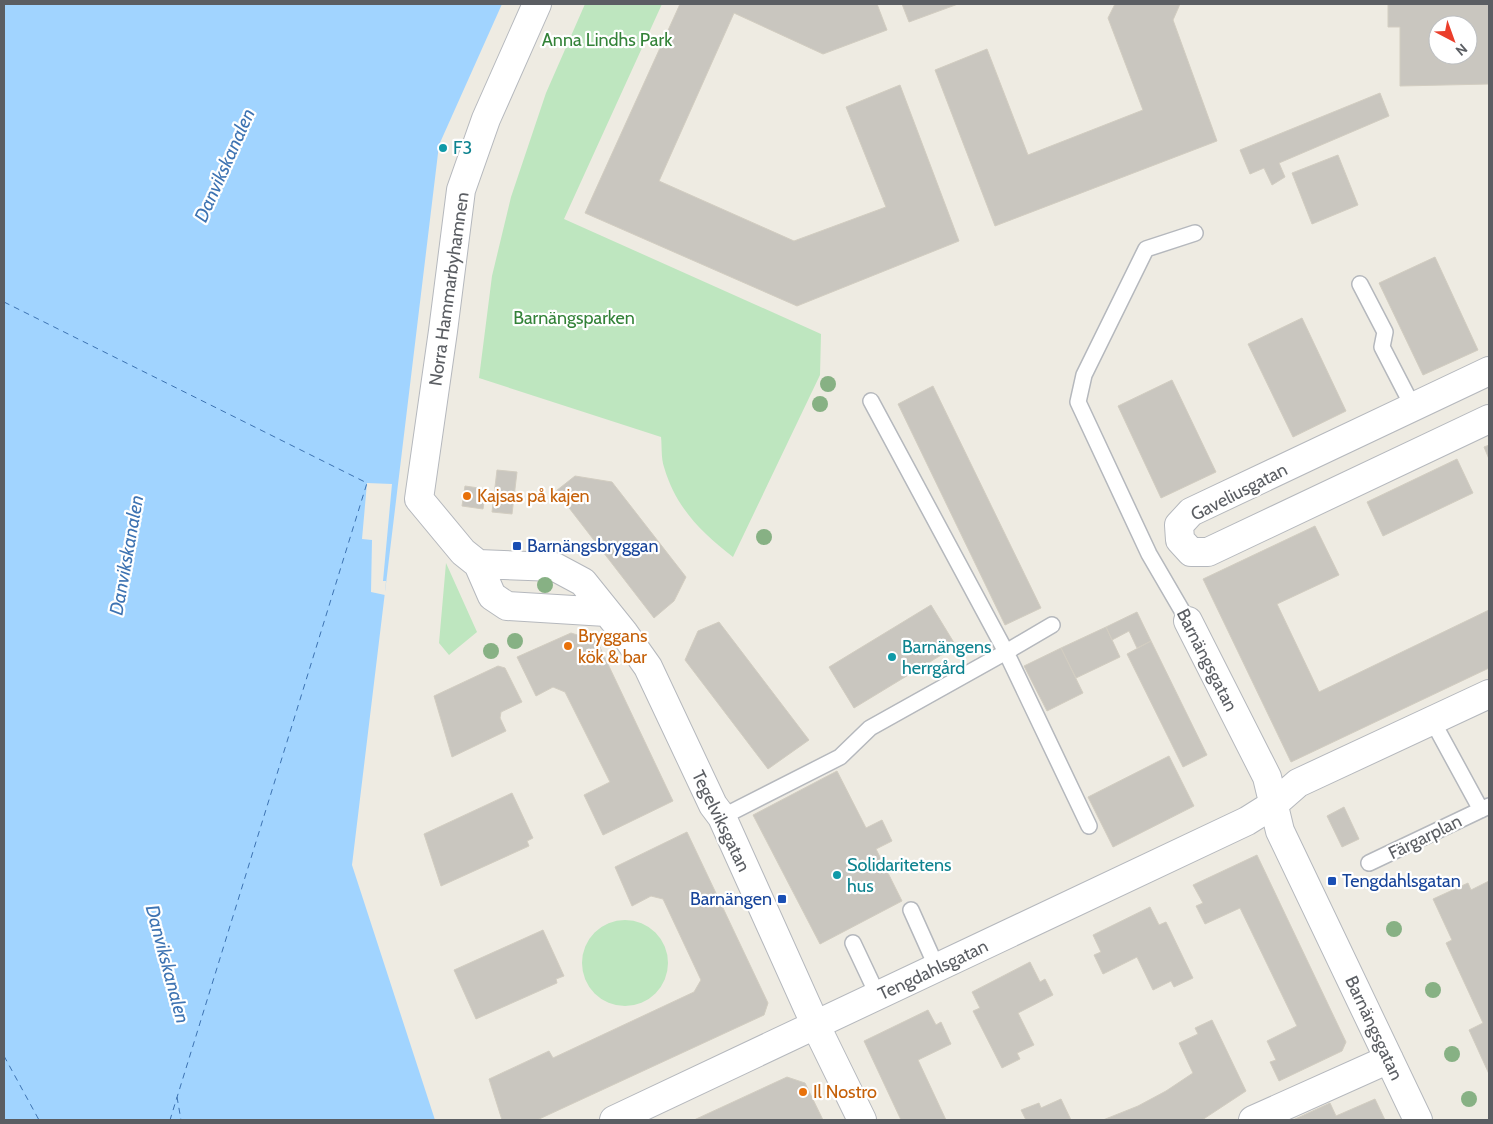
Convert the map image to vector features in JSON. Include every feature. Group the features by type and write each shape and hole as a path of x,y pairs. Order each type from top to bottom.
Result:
{"street":[{"name":"Norra Hammarbyhamnen","path":"478,564 463,552 419,499 461,190 486,119 537,4"},
{"name":"Gaveliusgatan","path":"1489,371 1191,512 1179,525 1180,540 1191,552 1208,552 1489,419"},
{"name":"Tegelviksgatan","path":"478,564 555,567 583,582 624,632 648,666 713,805 722,817 816,1026 862,1120"},
{"path":"478,564 492,596 507,606 606,612"},
{"name":"Barnängsgatan","path":"1188,621 1266,777 1280,831 1418,1120"},
{"name":"Tengdahlsgatan","path":"614,1120 1247,821 1274,804 1298,783 1489,694"},
{"path":"1253,1120 1389,1059"}],"lane":[{"name":"Barnängsgatan","path":"1188,621 1149,554 1078,402 1084,375 1146,250 1195,233"},
{"path":"1360,284 1385,332 1382,347 1413,407"},
{"path":"871,400 1006,652 1090,826"},
{"path":"722,817 840,757 870,728 1052,625"},
{"name":"Färgarplan","path":"1369,864 1485,808 1432,720"},
{"path":"911,910 937,968"},
{"path":"853,943 878,996"}],"green space":[{"name":"Barnängsparken","path":"585,4 662,4 564,219 821,334 820,375 733,557 700,528 675,495 663,463 661,437 479,378 492,276 511,197 546,93"},
{"path":"446,563 477,632 449,655 439,643"},
{"path":"625,920 641,923 649,927 661,939 665,947 668,963 665,979 661,987 649,999 641,1003 625,1006 609,1003 601,999 589,987 585,979 582,963 585,947 589,939 601,927 609,923"}],"water":[{"name":"Danvikskanalen","path":"4,4 502,4 439,145 352,865 435,1120 4,1120"}],"pier":[{"path":"367,483 392,484 383,581 386,581 385,595 371,592 372,540 362,539"}],"building":[{"path":"680,4 877,4 887,30 823,54 734,13 659,181 794,241 886,207 846,107 900,85 959,241 797,306 585,213"},
{"path":"902,4 958,4 909,22"},
{"path":"1115,4 1180,4 1173,20 1217,141 995,226 935,70 987,49 1028,155 1143,110 1108,18"},
{"path":"1388,4 1489,4 1489,84 1400,86 1400,27 1388,27"},
{"path":"1380,93 1389,116 1279,163 1285,177 1272,185 1264,168 1250,174 1240,150"},
{"path":"1338,155 1358,205 1312,224 1292,173"},
{"path":"1435,257 1478,350 1423,375 1379,283"},
{"path":"1302,318 1346,411 1293,437 1248,344"},
{"path":"1172,380 1216,472 1161,498 1118,406"},
{"path":"933,386 1041,608 1005,625 898,404"},
{"path":"1489,445 1489,459 1484,447"},
{"path":"1457,459 1473,493 1383,536 1367,502"},
{"path":"497,470 517,472 512,514 492,512"},
{"path":"575,476 612,482 686,577 674,601 654,618 556,491"},
{"path":"465,486 486,489 483,509 462,506"},
{"path":"1315,526 1339,575 1277,604 1319,692 1489,610 1489,668 1291,762 1203,579"},
{"name":"Barnängens herrgård","path":"931,605 956,646 854,708 829,667"},
{"path":"1137,612 1151,641 1137,648 1129,631 1112,640 1106,627"},
{"path":"719,622 809,740 768,769 685,660 698,631"},
{"path":"1106,627 1120,657 1076,678 1061,648"},
{"path":"571,633 597,641 673,801 603,835 584,795 610,782 565,692 553,687 536,696 517,657"},
{"path":"1151,641 1207,755 1183,767 1127,654"},
{"path":"1061,648 1083,693 1047,711 1024,666"},
{"path":"498,666 505,668 522,702 501,712 500,718 506,731 452,757 434,696"},
{"path":"1169,756 1194,806 1113,847 1088,797"},
{"name":"Solidaritetens hus","path":"837,771 866,828 882,820 892,841 876,849 902,901 820,944 753,815"},
{"path":"512,793 533,838 527,841 529,846 441,886 424,834"},
{"path":"1344,807 1359,839 1342,847 1327,816"},
{"path":"687,832 768,1003 764,1015 537,1120 502,1120 489,1079 549,1051 553,1058 694,992 701,980 663,899 651,896 632,906 615,867"},
{"path":"1257,855 1346,1042 1342,1051 1279,1081 1270,1062 1276,1060 1267,1041 1297,1026 1240,908 1205,924 1196,906 1203,903 1193,885"},
{"path":"1489,881 1489,1074 1469,1030 1483,1023 1446,943 1452,940 1433,899 1468,883 1471,890"},
{"path":"1150,907 1159,925 1166,922 1193,978 1174,987 1171,981 1153,990 1137,957 1103,974 1094,955 1101,952 1093,935"},
{"path":"543,930 564,976 556,979 557,983 476,1019 454,970"},
{"path":"1030,962 1040,982 1045,979 1053,995 1018,1013 1034,1045 1017,1053 1020,1059 1002,1068 973,1011 980,1008 972,992"},
{"path":"928,1010 936,1025 941,1022 951,1044 918,1060 946,1120 901,1120 864,1041"},
{"path":"1212,1020 1246,1091 1202,1120 1103,1120 1138,1106 1166,1091 1193,1073 1179,1043 1198,1034 1195,1028"},
{"path":"787,1077 805,1083 823,1120 694,1120"},
{"path":"1061,1099 1071,1120 1026,1120 1021,1110 1039,1103 1041,1108"},
{"path":"1375,1099 1385,1120 1293,1120 1330,1103 1336,1116"}],"ferry route":[{"path":"4,302 367,483 170,1120"},
{"path":"4,1056 39,1120"},
{"path":"177,1097 181,1120"}],"place":[{"name":"F3","path":"443,148"},
{"name":"Kajsas på kajen","path":"467,496"},
{"name":"Barnängsbryggan","path":"517,546"},
{"name":"Bryggans kök & bar","path":"568,646"},
{"name":"Barnängens herrgård","path":"892,657"},
{"name":"Solidaritetens hus","path":"837,875"},
{"name":"Tengdahlsgatan","path":"1332,881"},
{"name":"Barnängen","path":"782,899"},
{"name":"Il Nostro","path":"803,1092"}],"park label":[{"name":"Anna Lindhs Park","path":"607,40"}]}
